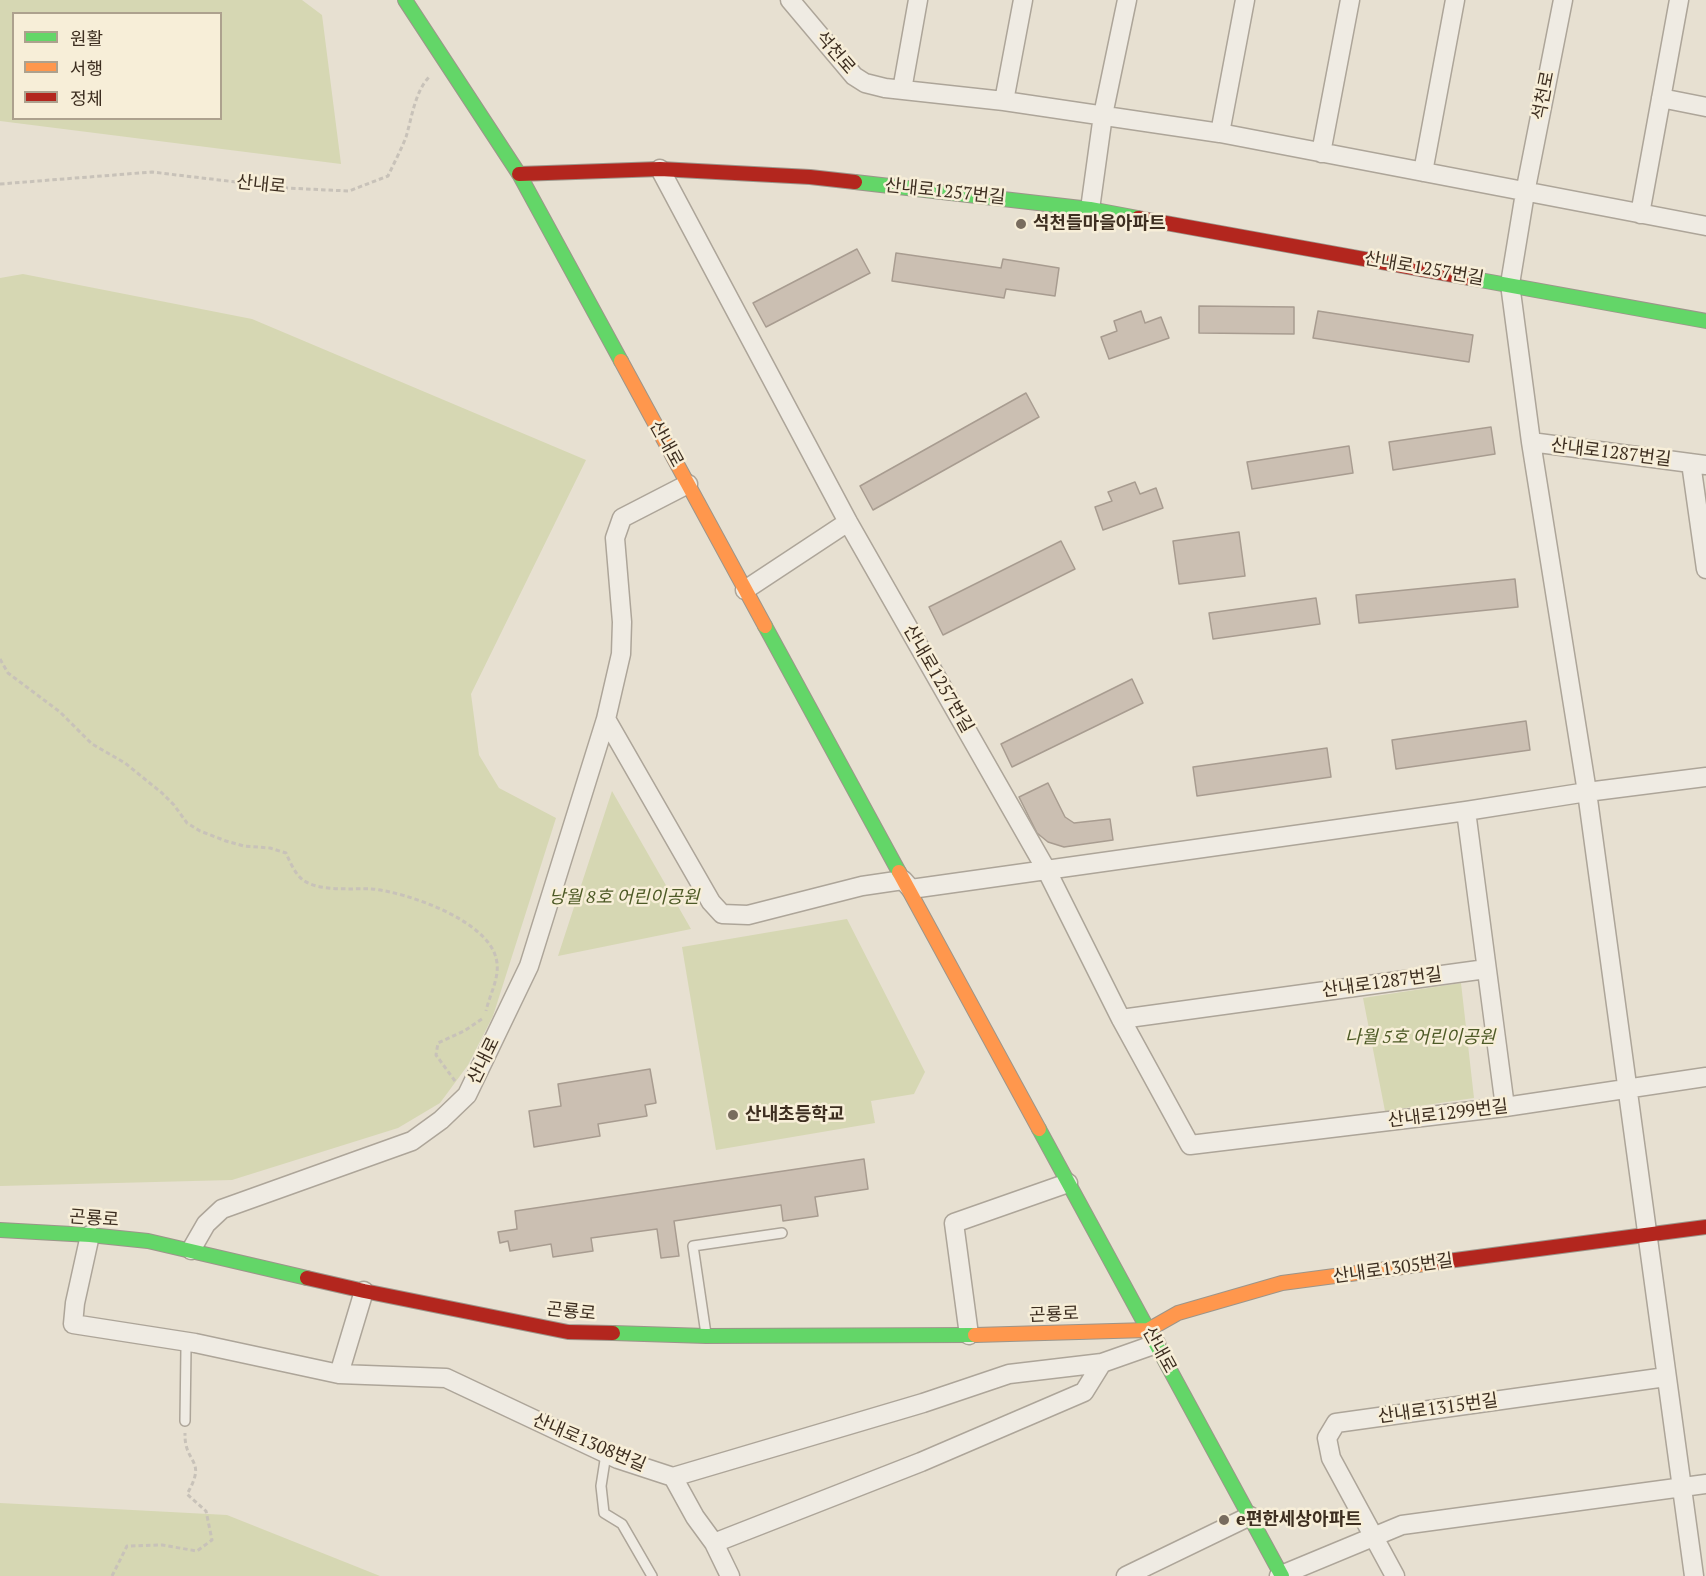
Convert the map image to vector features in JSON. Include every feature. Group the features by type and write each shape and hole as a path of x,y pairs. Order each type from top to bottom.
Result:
{"main road":[{"name":"산내로","path":"405,0 519,174 1281,1576"},
{"name":"산내로1257번길","path":"519,174 660,169 810,177 1090,209 1706,321"},
{"name":"산내로1305번길","path":"1152,1337 1178,1313 1282,1283 1706,1227"},
{"name":"곤룡로","path":"0,1230 148,1241 364,1291 568,1332 706,1336 1152,1337"}],"street":[{"name":"석천로","path":"790,0 854,76 865,83 1220,133 1525,193"},
{"name":"석천로","path":"806,20 810,0"},
{"path":"902,90 918,0"},
{"path":"1004,101 1023,0"},
{"path":"1090,209 1103,115 1127,0"},
{"path":"1220,133 1245,0"},
{"path":"1321,153 1350,0"},
{"path":"1423,172 1455,0"},
{"name":"석천로","path":"1510,284 1525,193 1563,0"},
{"path":"1640,214 1679,0"},
{"path":"1661,98 1706,107"},
{"name":"산내로1257번길","path":"660,169 848,522 1047,871"},
{"path":"1525,193 1706,226"},
{"name":"산내로1257번길","path":"1510,284 1531,442 1587,792"},
{"name":"산내로1287번길","path":"1531,442 1699,464 1706,569"},
{"name":"산내로","path":"191,1250 206,1224 222,1209 412,1141 441,1120 468,1095 529,966 606,719 621,654 622,622 615,538 622,518 688,484"},
{"path":"745,590 848,522"},
{"path":"606,719 711,902 722,914 748,915 862,886 903,880 911,889 1706,777"},
{"path":"1587,792 1694,1576"},
{"path":"1466,811 1504,1107"},
{"path":"1047,871 1121,1019"},
{"name":"산내로1287번길","path":"1121,1019 1486,969"},
{"name":"산내로1299번길","path":"1121,1019 1190,1145 1504,1107 1706,1077"},
{"path":"969,1335 954,1223 1068,1183"},
{"name":"산내로1308번길","path":"90,1235 75,1303 73,1324 183,1341 339,1374 446,1378 606,1454 673,1477"},
{"path":"339,1374 364,1291"},
{"path":"730,1576 714,1543 695,1517 673,1477 923,1403 1009,1374 1102,1363 1152,1337"},
{"path":"714,1543 921,1462 1084,1392 1102,1363"},
{"name":"산내로1315번길","path":"1395,1576 1331,1458 1327,1438 1336,1423 1666,1377"},
{"path":"1281,1576 1402,1525 1706,1484"},
{"path":"1126,1576 1250,1516"}],"lane":[{"path":"706,1336 693,1246 782,1233"},
{"path":"183,1341 186,1348 185,1421"},
{"path":"606,1454 601,1486 604,1513 622,1524 652,1576"}],"path":[{"name":"산내로","path":"0,184 152,172 286,188 349,191 388,176 405,138 413,109 425,82 446,60"},
{"path":"0,659 8,673 60,712 92,744 125,763 162,793 187,823 200,831 244,846 270,848 286,853 292,866 303,880 313,884 350,890 372,889 445,910 457,916 486,940 496,957 497,979 484,1018 464,1031 438,1043 436,1055 453,1080 468,1095"},
{"path":"112,1576 127,1546 162,1545 197,1551 212,1540 206,1510 187,1494 195,1480 197,1467 184,1446 185,1421"}],"green space":[{"path":"0,0 302,0 322,15 341,164 0,121"},
{"path":"23,274 252,319 586,460 471,694 479,755 499,788 556,818 493,1016 468,1065 440,1103 398,1128 232,1180 0,1186 0,278"},
{"name":"낭월 8호 어린이공원","path":"612,791 691,929 558,956"},
{"path":"847,919 925,1072 914,1094 871,1101 875,1123 716,1150 682,947"},
{"name":"나월 5호 어린이공원","path":"1461,983 1474,1098 1385,1111 1363,998"},
{"path":"0,1503 227,1515 380,1576 0,1576"}],"building":[{"path":"857,249 870,273 766,327 753,303"},
{"path":"896,253 1001,268 1003,259 1059,268 1055,296 1006,289 1004,298 892,281"},
{"path":"1199,306 1294,307 1294,334 1199,333"},
{"path":"1141,311 1145,323 1161,317 1169,338 1109,359 1101,337 1117,331 1114,321"},
{"path":"1318,311 1473,335 1469,362 1313,338"},
{"path":"1026,393 1039,417 873,510 860,486"},
{"path":"1491,427 1495,454 1393,470 1389,442"},
{"path":"1349,446 1353,473 1252,489 1247,462"},
{"path":"1135,482 1140,494 1156,488 1163,508 1103,530 1095,507 1112,501 1108,492"},
{"path":"1239,532 1245,576 1179,584 1173,541"},
{"path":"1061,541 1075,569 943,635 929,607"},
{"path":"1515,579 1518,607 1359,623 1356,595"},
{"path":"1316,598 1320,624 1213,639 1209,613"},
{"path":"1132,679 1143,703 1012,767 1001,744"},
{"path":"1526,721 1530,750 1396,769 1392,740"},
{"path":"1327,748 1331,777 1197,796 1193,767"},
{"path":"1048,783 1065,817 1074,823 1110,819 1113,840 1064,847 1048,842 1037,833 1019,797"},
{"path":"650,1069 656,1103 645,1105 647,1116 598,1124 600,1136 534,1147 529,1111 561,1106 558,1084"},
{"path":"864,1159 868,1189 815,1197 818,1216 783,1221 781,1205 674,1221 679,1256 661,1258 657,1229 591,1238 593,1251 553,1257 551,1244 510,1251 508,1241 500,1243 498,1232 517,1229 515,1211"}],"traffic: fast":[{"path":"405,0 519,174 621,361"},
{"path":"855,182 1090,209 1138,218"},
{"path":"1469,278 1706,321"},
{"path":"765,626 899,872"},
{"path":"1039,1129 1282,1576"},
{"path":"0,1230 148,1241 307,1278"},
{"path":"613,1333 706,1336 975,1335"}],"traffic: slow":[{"path":"621,361 765,626"},
{"path":"899,872 1039,1129"},
{"path":"975,1335 1148,1330 1178,1313 1282,1283 1425,1264"}],"traffic: jam":[{"path":"519,174 660,169 810,177 855,182"},
{"path":"1138,218 1469,278"},
{"path":"1425,1264 1706,1227"},
{"path":"307,1278 568,1332 613,1333"}],"place":[{"name":"석천들마을아파트","path":"1021,224"},
{"name":"산내초등학교","path":"733,1115"},
{"name":"e편한세상아파트","path":"1224,1520"}]}
